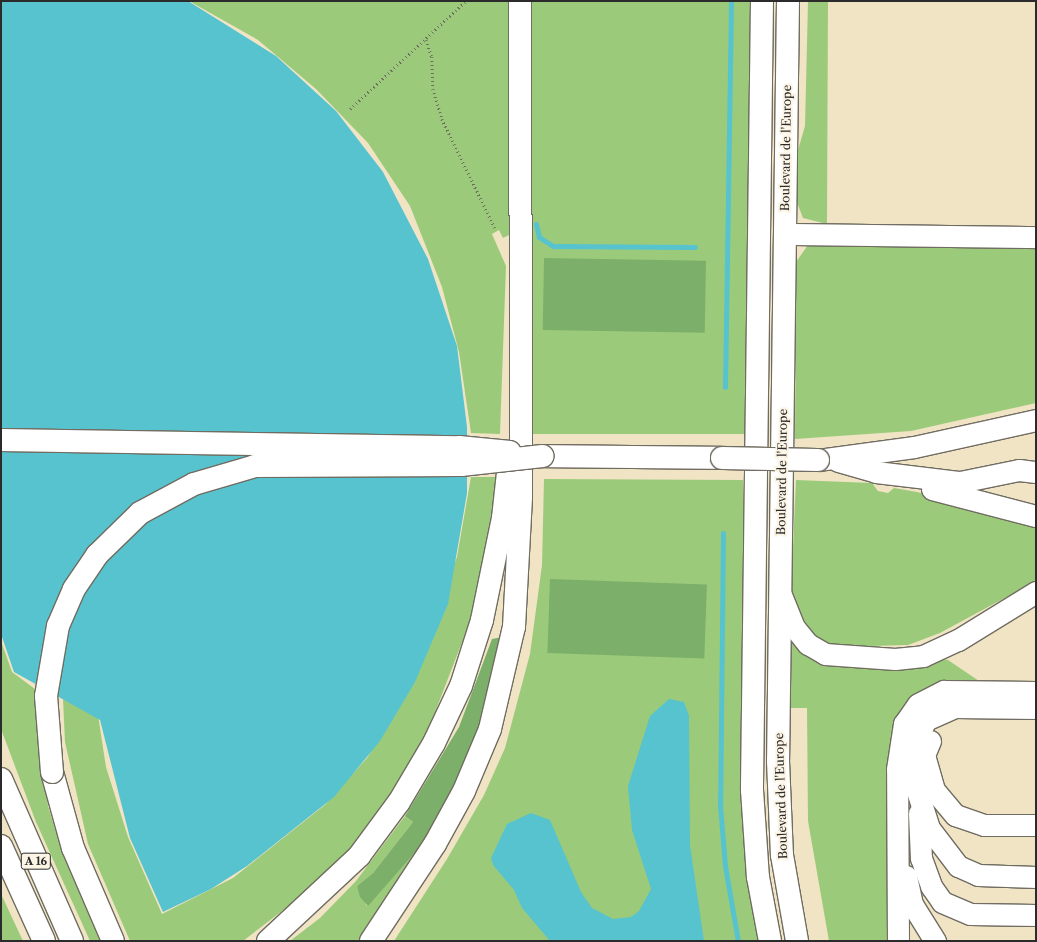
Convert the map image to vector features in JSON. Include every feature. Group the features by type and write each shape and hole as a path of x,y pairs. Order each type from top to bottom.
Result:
{"main road":[{"path":"371,941 434,844 464,792 490,728 508,662 517,597 521,496 518,245 520,1"},
{"path":"762,1 752,790 758,877 770,941"},
{"name":"Boulevard de l'Europe","path":"788,1 780,595 780,823 786,886 798,941"},
{"path":"786,161 798,96 800,1"},
{"path":"268,941 341,876 379,830 434,742 472,653 498,547 508,479 518,245"},
{"path":"1,440 459,447 543,456 826,460"},
{"path":"112,941 74,848 52,772 46,696 58,626 74,589 97,555 140,513 194,484 255,466 461,464 543,456"},
{"name":"A 16","path":"1,779 72,941"},
{"name":"A 16","path":"1,846 44,941"}],"lane":[{"path":"784,234 1036,237"},
{"path":"826,460 1036,420"},
{"path":"826,460 876,472 1036,516"},
{"path":"876,472 960,482 1019,470 1036,472"},
{"path":"780,595 794,627 808,644 825,654 895,659 923,656 944,647 1036,592"},
{"path":"898,941 897,769 904,724 918,704 944,691 1036,692"},
{"path":"935,941 912,904 905,872 906,740 919,716 946,701 1036,700"},
{"path":"1036,708 955,707 926,720 914,742 913,778 919,801 929,828 958,866 978,875 1036,877"},
{"path":"1036,715 951,718 934,731 924,756 934,790 955,815 984,825 1036,825"},
{"path":"919,801 921,858 931,886 942,902 970,914 1036,915"}],"path":[{"path":"350,109 426,40 466,1"},
{"path":"426,40 432,57 433,89 442,119 495,228"}],"green space":[{"path":"189,1 509,1 509,235 503,238 499,230 492,234 506,266 500,434 471,433 459,352 442,287 410,206 368,143 316,89 258,40"},
{"path":"532,1 752,1 752,434 532,434"},
{"path":"808,1 828,1 827,224 803,218 796,200 796,157 805,126"},
{"path":"808,245 1036,247 1036,403 911,431 795,439 796,262"},
{"path":"544,258 706,261 705,333 543,330"},
{"path":"471,477 498,477 473,614 420,751 375,820 322,880 243,941 130,941 88,844 65,742 63,699 98,715 106,767 128,837 162,914 233,878 326,804 367,758 402,701 457,557"},
{"path":"544,479 743,480 745,814 761,941 394,941 447,859 484,795 505,748 530,654 542,565"},
{"path":"796,480 872,483 878,491 888,493 894,488 917,492 1036,523 1036,581 940,633 908,645 833,647 810,633 791,591"},
{"path":"550,579 707,584 704,658 547,653"},
{"path":"790,633 807,655 936,658 948,660 982,683 903,710 893,941 829,941 808,821 807,708 790,708"},
{"path":"502,637 480,728 454,791 432,833 368,906 360,897 357,886 373,873 413,822 405,816 459,727 492,639"},
{"path":"1,641 12,672 35,689 48,806 63,855 100,941 90,941 36,822 1,729"},
{"path":"405,816 413,822 373,873 357,886 367,906 432,833 360,941 290,941 320,918 356,881"},
{"path":"1,894 2,896 23,941 1,941"}],"water":[{"path":"1,1 188,1 276,56 336,111 383,172 428,259 457,346 467,427 467,493 448,604 415,682 380,741 334,797 247,866 211,889 163,912 130,838 100,720 14,672 1,634"},
{"path":"669,699 684,702 689,716 690,845 704,941 550,941 522,908 514,890 493,865 491,858 507,824 531,813 550,820 581,892 592,908 613,919 631,917 639,911 651,889 632,830 628,786 650,716"}],"waterway":[{"path":"725,387 731,1"},
{"path":"536,224 539,237 553,246 695,247"},
{"path":"723,533 720,805 725,866 738,941"}]}
